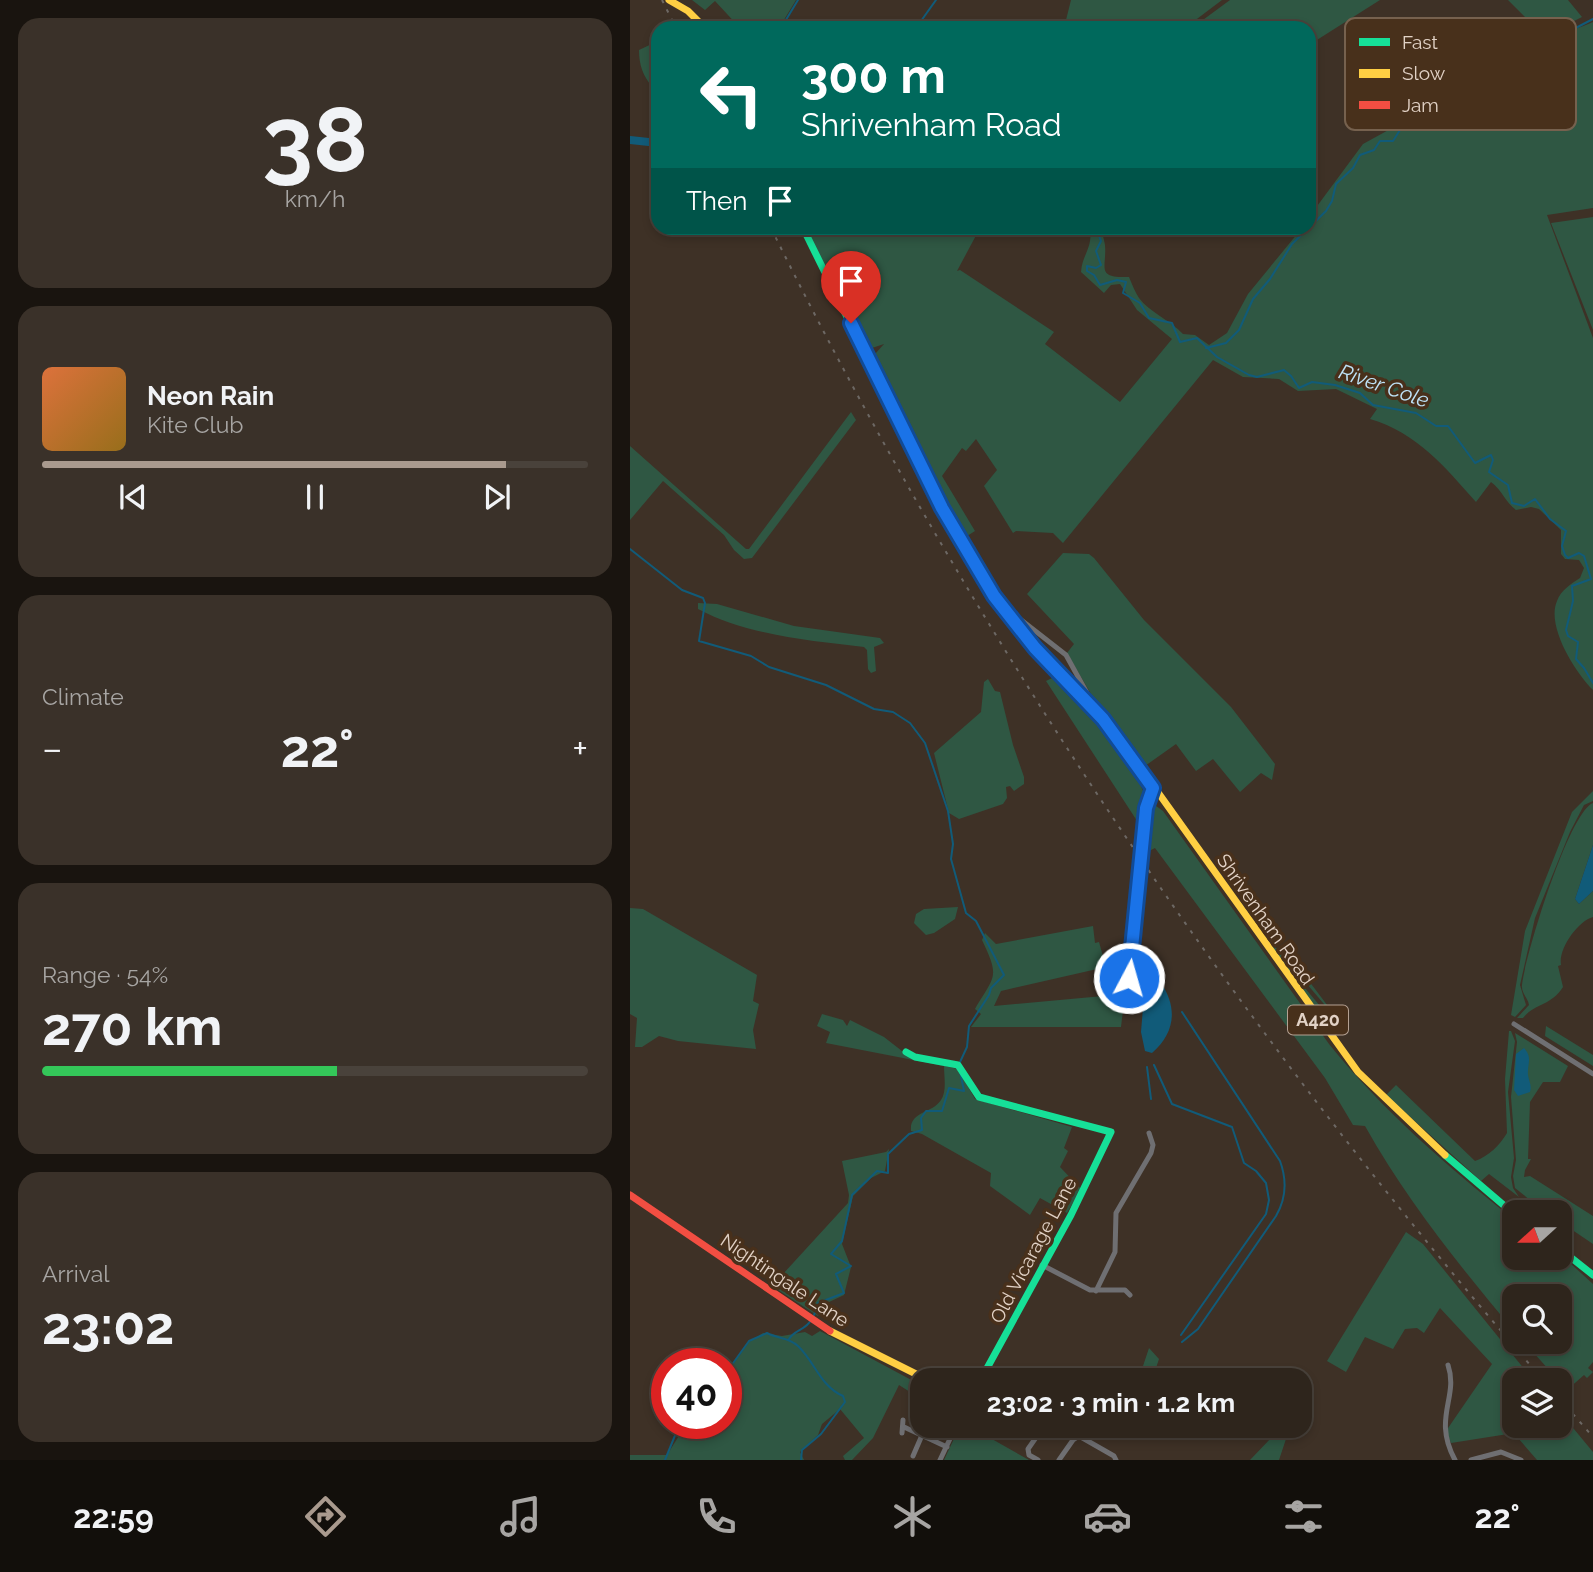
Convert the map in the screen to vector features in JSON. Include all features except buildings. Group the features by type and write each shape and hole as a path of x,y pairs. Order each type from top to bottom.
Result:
{"main road":[{"path":"669,0 688,11 698,21"},
{"path":"683,0 704,21"},
{"name":"Shrivenham Road","path":"806,235 942,508 1001,605 1035,648 1099,715 1358,1072 1422,1134 1502,1204"},
{"path":"1129,978 1146,808 1153,788"},
{"name":"Old Vicarage Lane","path":"906,1052 915,1057 959,1066 971,1090 979,1097 1111,1132 1107,1146 987,1368"},
{"name":"Nightingale Lane","path":"630,1195 813,1317 838,1337 910,1371"},
{"path":"1572,1258 1593,1275"}],"street":[{"name":"Shrivenham Road","path":"1001,605 1063,652 1090,694 1099,715"},
{"path":"1514,1024 1593,1074"},
{"path":"1096,1292 1116,1246 1116,1213 1151,1153 1153,1145 1149,1133"},
{"path":"1042,1265 1096,1292 1125,1290 1130,1296"},
{"path":"1448,1366 1450,1375 1444,1435 1455,1460"},
{"path":"902,1420 903,1430 910,1432"},
{"path":"1059,1460 1079,1436 1118,1457"},
{"path":"913,1456 921,1438"},
{"path":"928,1438 947,1447"},
{"path":"940,1460 951,1438"},
{"path":"1036,1438 1028,1450 1029,1455 1038,1460"},
{"path":"1471,1460 1501,1452 1521,1460"}],"green space":[{"path":"692,0 796,0 783,21 734,21 715,1 705,10"},
{"path":"1071,0 1222,0 1194,21 1066,21"},
{"path":"1230,0 1380,0 1352,18 1345,18 1345,22 1316,41 1316,21 1202,21"},
{"path":"1508,0 1568,0 1582,17 1576,20 1526,18"},
{"path":"1593,22 1593,208 1547,215 1593,338 1593,690 1571,661 1555,623 1559,597 1580,578 1584,568 1579,560 1565,559 1561,554 1561,530 1539,509 1531,507 1516,510 1491,482 1476,502 1429,452 1402,433 1370,419 1377,409 1336,389 1298,391 1279,379 1243,377 1213,360 1063,543 1053,533 1013,533 984,486 997,470 976,439 966,451 962,448 942,476 975,531 964,538 923,464 877,369 879,367 875,354 884,344 872,348 853,321 810,235 976,235 957,271 960,270 1054,332 1045,344 1120,402 1172,339 1137,310 1120,284 1111,285 1104,293 1081,272 1090,235 1103,235 1107,273 1111,276 1129,277 1139,298 1148,308 1183,334 1195,335 1209,345 1227,333 1248,294 1296,235 1316,235 1316,208 1363,144 1388,130 1576,130 1576,28"},
{"path":"651,44 651,85 642,70 639,50"},
{"path":"1593,217 1593,330 1551,223"},
{"path":"851,412 856,420 752,558 744,559 724,535 663,481 630,520 630,446 749,549"},
{"path":"1063,553 1089,554 1094,558 1144,620 1231,707 1275,764 1272,780 1261,773 1240,792 1213,759 1196,771 1176,744 1145,766 1115,723 1101,711 1067,653 1074,644 1027,594"},
{"path":"698,603 717,604 794,626 880,638 884,643 874,647 876,671 871,673 868,669 867,650 864,647 758,631 717,618 698,609"},
{"path":"1054,677 1095,720 1141,786 1144,793 1141,827 1046,681"},
{"path":"988,679 995,691 1000,692 1024,784 1014,791 1010,786 1006,787 1007,798 1003,804 959,819 949,813 934,753 981,712 984,682"},
{"path":"1593,791 1593,801 1584,805 1570,832 1535,918 1520,985 1526,1005 1515,1017 1511,1015 1525,931 1572,812"},
{"path":"1152,803 1163,811 1329,1044 1349,1068 1416,1136 1502,1210 1502,1270 1572,1270 1572,1265 1593,1284 1593,1362 1588,1368 1593,1372 1587,1378 1584,1375 1572,1386 1572,1368 1547,1368 1535,1354 1572,1354 1572,1284 1502,1284 1502,1316 1416,1206 1365,1126 1353,1125 1325,1078 1155,848 1149,851 1145,844"},
{"path":"1593,803 1593,845 1575,899 1579,904 1593,891 1593,917 1575,930 1563,951 1561,965 1558,966 1563,987 1553,998 1523,1018 1517,1018 1529,1005 1522,985 1550,887 1572,831 1583,812"},
{"path":"958,907 955,919 934,933 926,935 914,923 916,914 924,909"},
{"path":"630,908 643,909 757,975 753,1001 759,1004 753,1030 756,1049 678,1041 659,1036 642,1047 635,1047 637,1018 630,1014"},
{"path":"1093,926 1095,943 1099,942 1106,967 1001,991 994,1006 1125,994 1121,1027 971,1027 981,1014 975,1009 993,976 991,962 982,940 985,933 996,944"},
{"path":"1271,946 1287,952 1346,1030 1290,964 1294,975 1336,1025 1328,1029"},
{"path":"822,1014 843,1020 847,1026 850,1020 884,1037 911,1058 958,1069 975,1099 1072,1127 1064,1148 1068,1151 1060,1167 1081,1189 1067,1213 1040,1198 1030,1215 990,1186 991,1173 922,1134 911,1131 911,1124 917,1116 941,1100 945,1088 944,1066 826,1043 830,1032 817,1026"},
{"path":"1546,1026 1593,1055 1593,1066 1545,1036"},
{"path":"1509,1031 1515,1041 1508,1092 1514,1158 1511,1177 1513,1188 1519,1197 1489,1174 1481,1181 1386,1095 1396,1085 1475,1161 1480,1159 1493,1150 1507,1133 1505,1079"},
{"path":"1515,1033 1568,1066 1560,1082 1543,1082 1530,1102 1528,1159 1531,1159 1524,1177 1530,1176 1568,1200 1530,1200 1515,1188 1513,1176 1516,1160 1511,1097 1517,1042"},
{"path":"889,1149 885,1171 871,1178 853,1196 842,1244 851,1267 844,1295 827,1303 818,1316 772,1286 848,1203 849,1195 842,1161 886,1152"},
{"path":"1572,1203 1593,1216 1593,1244 1572,1230"},
{"path":"1406,1232 1423,1244 1502,1342 1502,1354 1512,1354 1523,1368 1502,1368 1502,1435 1451,1443 1446,1431 1492,1364 1440,1308 1424,1333 1417,1328 1405,1329 1393,1349 1365,1337 1346,1372 1327,1361"},
{"path":"820,1331 910,1379 910,1392 899,1385 873,1438 852,1460 845,1460 843,1456 864,1438 840,1409 822,1424 818,1435 800,1452 804,1460 630,1460 630,1455 667,1455 677,1439 742,1439 742,1352 749,1342 763,1333 782,1336 805,1332 812,1336"},
{"path":"1149,1348 1159,1359 1156,1368 1142,1368"},
{"path":"1572,1427 1593,1452 1593,1460 1537,1460 1518,1438 1572,1438"},
{"path":"954,1438 990,1438 1029,1460 944,1460"},
{"path":"1271,1438 1286,1438 1279,1460 1250,1460"}],"water":[{"path":"1593,845 1593,891 1579,904 1575,899"},
{"path":"1151,970 1166,992 1172,1011 1166,1037 1152,1053 1145,1051 1141,1032 1146,972"},
{"path":"1524,1048 1529,1058 1531,1090 1518,1096 1514,1090 1516,1054"}],"waterway":[{"path":"785,21 798,0"},
{"path":"921,21 936,0"},
{"path":"1576,28 1593,19"},
{"path":"1316,221 1332,201 1336,184 1353,168 1360,155 1374,150 1380,141 1393,141 1400,130"},
{"name":"River Cole","path":"630,140 651,142"},
{"name":"River Cole","path":"1099,235 1101,241 1096,251 1101,265 1096,268 1087,266 1087,271 1094,275 1100,285 1117,280 1126,282 1123,293 1140,303 1149,318 1172,323 1180,342 1197,338 1217,357 1249,375 1257,377 1284,370 1299,388 1312,382 1335,385 1360,393 1373,405 1416,413 1436,426 1448,426 1475,463 1491,455 1493,460 1489,472 1508,485 1512,503 1524,506 1535,499 1550,519 1566,531 1562,546 1565,555 1568,558 1579,553 1584,556 1591,579 1572,586 1573,601 1566,630 1568,636 1578,642 1576,659 1593,683"},
{"path":"1206,348 1226,343 1239,330 1253,299 1301,235"},
{"path":"630,549 682,590 703,598 705,603 699,641 751,656 769,667 826,685 874,709 893,712 910,723 925,743 948,811 953,844 951,859 966,913 976,921 1004,975 991,988 969,1026 967,1047 960,1062"},
{"path":"1182,1012 1280,1161 1284,1175 1284,1196 1276,1216 1198,1329 1182,1342"},
{"path":"1154,1065 1172,1104 1232,1127 1244,1163 1256,1171 1266,1183 1269,1200 1266,1214 1181,1335"},
{"path":"1147,1067 1151,1099"},
{"path":"814,1315 818,1303 844,1293 836,1274 851,1266 831,1254 842,1241 852,1195 877,1171 888,1173 888,1154 909,1134 922,1130 921,1118 926,1111 942,1111 949,1088 964,1091 960,1071"},
{"path":"789,1339 811,1320"},
{"path":"742,1351 749,1341 767,1333 795,1343 823,1380 843,1396 845,1402 821,1434 802,1450 801,1460"},
{"path":"665,1460 674,1439"}],"railway":[{"path":"662,0 672,21"},
{"path":"775,235 851,382 936,534 1026,683 1120,829 1220,972 1324,1112 1432,1248 1533,1368"},
{"path":"1572,1413 1593,1437"}],"traffic: fast":[{"path":"806,235 920,465 974,564 1015,624 1122,743 1152,784"},
{"path":"1129,978 1146,808 1153,788"},
{"path":"906,1052 915,1057 958,1065 979,1097 1111,1132 1071,1215 987,1368"},
{"path":"1445,1155 1502,1204"},
{"path":"1572,1258 1593,1275"}],"traffic: slow":[{"path":"669,0 688,11 698,21"},
{"path":"1152,784 1358,1072 1445,1155"},
{"path":"830,1331 910,1371"}],"traffic: jam":[{"path":"630,1195 830,1331"}],"route":[{"path":"851,323 942,508 994,596 1035,648 1103,719 1153,788 1146,808 1129,978"}]}
